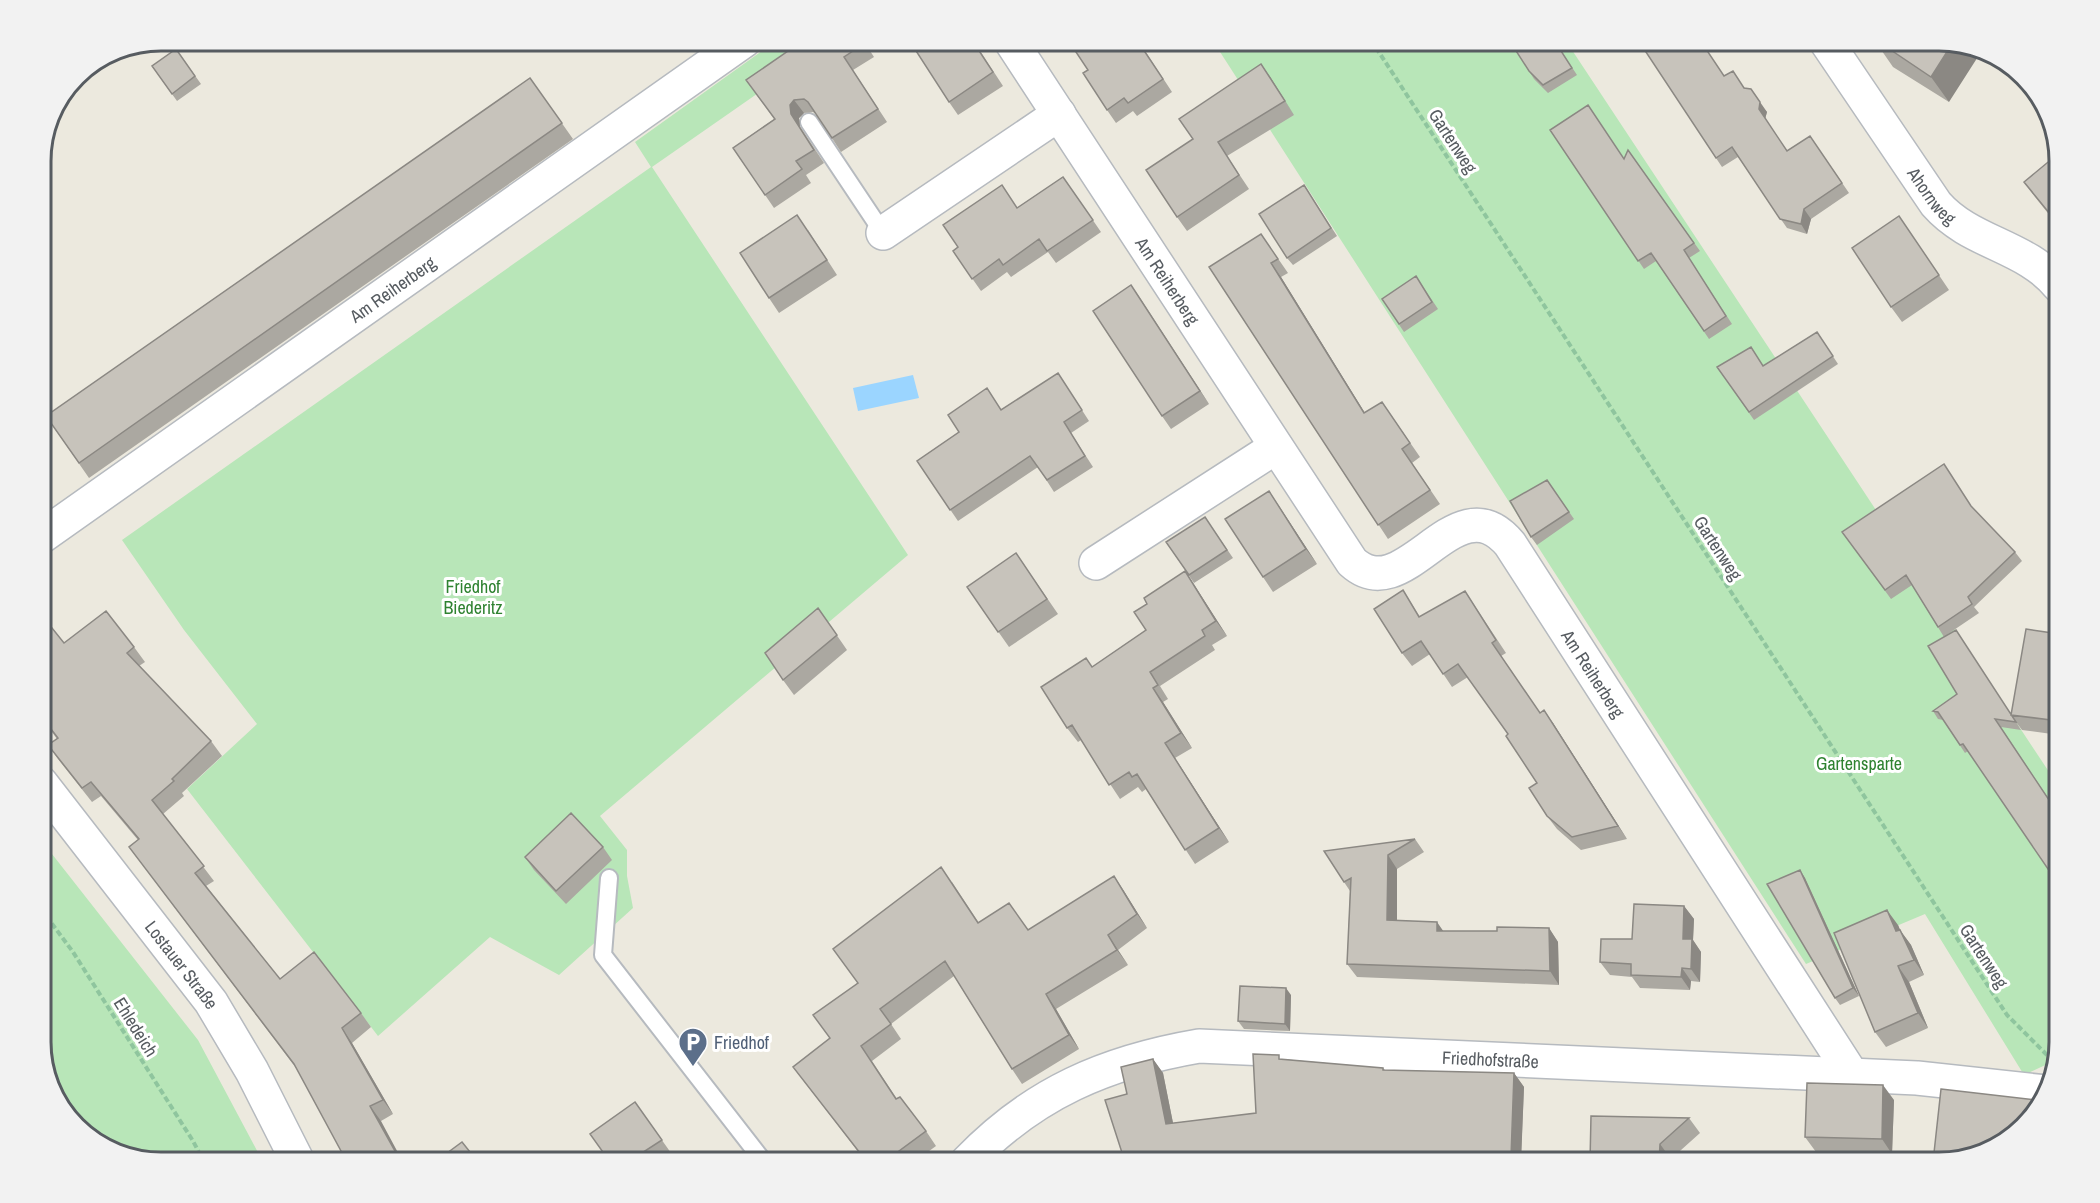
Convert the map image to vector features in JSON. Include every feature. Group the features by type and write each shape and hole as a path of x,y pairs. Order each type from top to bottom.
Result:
{"street":[{"name":"Am Reiherberg","path":"51,530 730,51"},
{"name":"Am Reiherberg","path":"1017,51 1352,562 1366,572 1376,575 1392,572 1464,526 1491,529 1505,537 1852,1076"},
{"name":"Ahornweg","path":"1842,51 1936,204 1950,220 2030,258 2049,273"},
{"path":"883,233 1059,114"},
{"path":"1096,563 1276,447"},
{"name":"Lostauer Straße","path":"51,796 211,1002 252,1071 293,1152"},
{"name":"Friedhofstraße","path":"979,1152 1023,1114 1101,1070 1132,1059 1199,1046 1917,1078 2037,1091"}],"lane":[{"path":"809,122 883,233"},
{"path":"609,878 603,955 756,1152"}],"path":[{"name":"Gartenweg","path":"1378,51 2007,1015 2048,1056"},
{"name":"Ehledeich","path":"51,922 73,952 199,1152"}],"green space":[{"name":"Friedhof Biederitz","path":"762,51 819,51 652,167 908,555 600,816 627,850 627,876 633,908 559,975 490,937 378,1036 187,789 257,724 184,630 122,540 651,167 635,142"},
{"name":"Gartensparte","path":"1219,51 1573,51 2049,772 2049,1042 2046,1065 2024,1075 1925,914 1806,964"},
{"path":"51,853 198,1040 258,1152 161,1152 133,1148 106,1137 83,1120 74,1109 62,1091 51,1049"}],"water":[{"path":"913,375 919,398 858,411 853,388"}],"building":[{"path":"173,51 177,51 195,76 172,94 152,66"},
{"path":"788,51 853,51 844,57 878,109 832,138 808,102 804,99 794,100 790,105 791,114 814,150 796,161 802,169 765,195 733,148 775,119 746,80"},
{"path":"916,51 979,51 993,72 949,102"},
{"path":"1075,51 1144,51 1163,79 1128,103 1124,98 1107,110 1083,73 1088,70"},
{"path":"1516,51 1561,51 1572,68 1543,85 1529,71"},
{"path":"1645,51 1707,51 1724,76 1733,71 1744,88 1751,89 1760,102 1759,109 1787,151 1810,136 1842,183 1804,209 1801,224 1780,219 1732,147 1716,158"},
{"path":"1892,51 1947,52 1931,77"},
{"path":"1261,64 1285,101 1218,142 1239,175 1177,217 1146,170 1193,139 1179,119"},
{"path":"530,78 562,123 79,463 51,423 51,413"},
{"path":"1588,105 1624,159 1628,150 1694,243 1684,250 1726,316 1704,331 1651,253 1638,261 1550,130"},
{"path":"2049,161 2049,213 2024,182"},
{"path":"1063,177 1093,220 1047,251 1039,239 1003,265 999,259 972,279 953,251 958,247 943,225 1002,185 1017,208"},
{"path":"1304,185 1331,228 1287,258 1259,214"},
{"path":"797,215 827,260 769,298 740,253"},
{"path":"1899,216 1939,275 1891,307 1852,248"},
{"path":"1261,234 1278,259 1271,263 1364,413 1382,402 1410,443 1402,449 1430,490 1378,525 1209,267"},
{"path":"1416,276 1432,302 1399,324 1382,299"},
{"path":"1131,285 1200,391 1162,416 1093,311"},
{"path":"1817,332 1833,356 1749,412 1717,367 1751,347 1763,366"},
{"path":"1058,373 1082,410 1064,422 1085,456 1047,480 1030,456 950,510 917,461 959,432 948,415 987,388 1001,410"},
{"path":"1944,464 1971,506 2015,552 1968,597 1972,604 1938,627 1906,575 1885,590 1842,532"},
{"path":"1547,480 1569,512 1531,537 1510,501"},
{"path":"1269,491 1306,549 1263,577 1225,519"},
{"path":"1205,517 1227,550 1189,575 1166,542"},
{"path":"1016,553 1047,599 998,632 967,587"},
{"path":"1185,571 1216,621 1202,630 1205,636 1150,672 1158,685 1153,688 1181,733 1165,743 1219,828 1185,850 1137,774 1132,777 1129,772 1109,785 1072,725 1067,728 1041,687 1086,658 1092,667 1146,630 1134,612 1147,604 1144,598"},
{"path":"1403,590 1419,617 1465,591 1496,640 1492,643 1540,713 1544,710 1618,826 1572,837 1547,816 1529,788 1537,783 1506,736 1508,734 1458,664 1443,674 1421,641 1402,653 1374,609"},
{"path":"818,608 837,635 783,680 765,653"},
{"path":"106,611 134,647 127,653 211,741 172,779 174,781 152,800 204,866 195,873 280,979 314,952 361,1013 342,1028 383,1100 370,1106 395,1152 342,1152 294,1064 129,847 139,839 91,782 82,788 51,749 51,743 58,738 51,729 51,627 64,643"},
{"path":"2026,629 2049,632 2049,720 2011,715"},
{"path":"1956,630 2016,722 1995,719 2049,800 2048,869 1963,744 1960,745 1938,712 1933,711 1957,694 1928,646"},
{"path":"571,813 603,847 556,891 525,857"},
{"path":"1415,839 1388,855 1387,920 1437,922 1437,931 1497,931 1497,927 1549,928 1550,971 1347,964 1351,878 1344,882 1324,851"},
{"path":"941,867 978,923 1009,903 1028,930 1114,876 1137,914 1108,935 1117,950 1046,994 1069,1035 1012,1069 945,961 880,1009 891,1024 861,1046 896,1099 900,1097 926,1131 898,1152 859,1152 793,1067 830,1038 813,1015 858,983 833,949"},
{"path":"1800,870 1853,988 1835,998 1767,884"},
{"path":"1634,904 1684,906 1683,939 1692,939 1691,969 1682,968 1681,977 1631,975 1631,964 1600,962 1601,939 1632,939"},
{"path":"1887,910 1896,931 1900,930 1914,960 1898,966 1918,1013 1875,1032 1834,933"},
{"path":"1240,986 1286,988 1285,1024 1238,1021"},
{"path":"1253,1054 1279,1055 1279,1059 1383,1068 1383,1070 1514,1073 1511,1152 1122,1152 1105,1100 1127,1094 1121,1067 1153,1059 1166,1124 1256,1113"},
{"path":"1807,1083 1883,1085 1882,1139 1805,1137"},
{"path":"1941,1089 2032,1100 2017,1120 1981,1144 1953,1151 1934,1152"},
{"path":"635,1102 662,1140 643,1152 603,1152 590,1134"},
{"path":"1591,1116 1689,1118 1660,1144 1660,1152 1590,1152"},
{"path":"462,1142 470,1152 448,1152"}],"place":[{"name":"Friedhof","path":"693,1068"}]}
